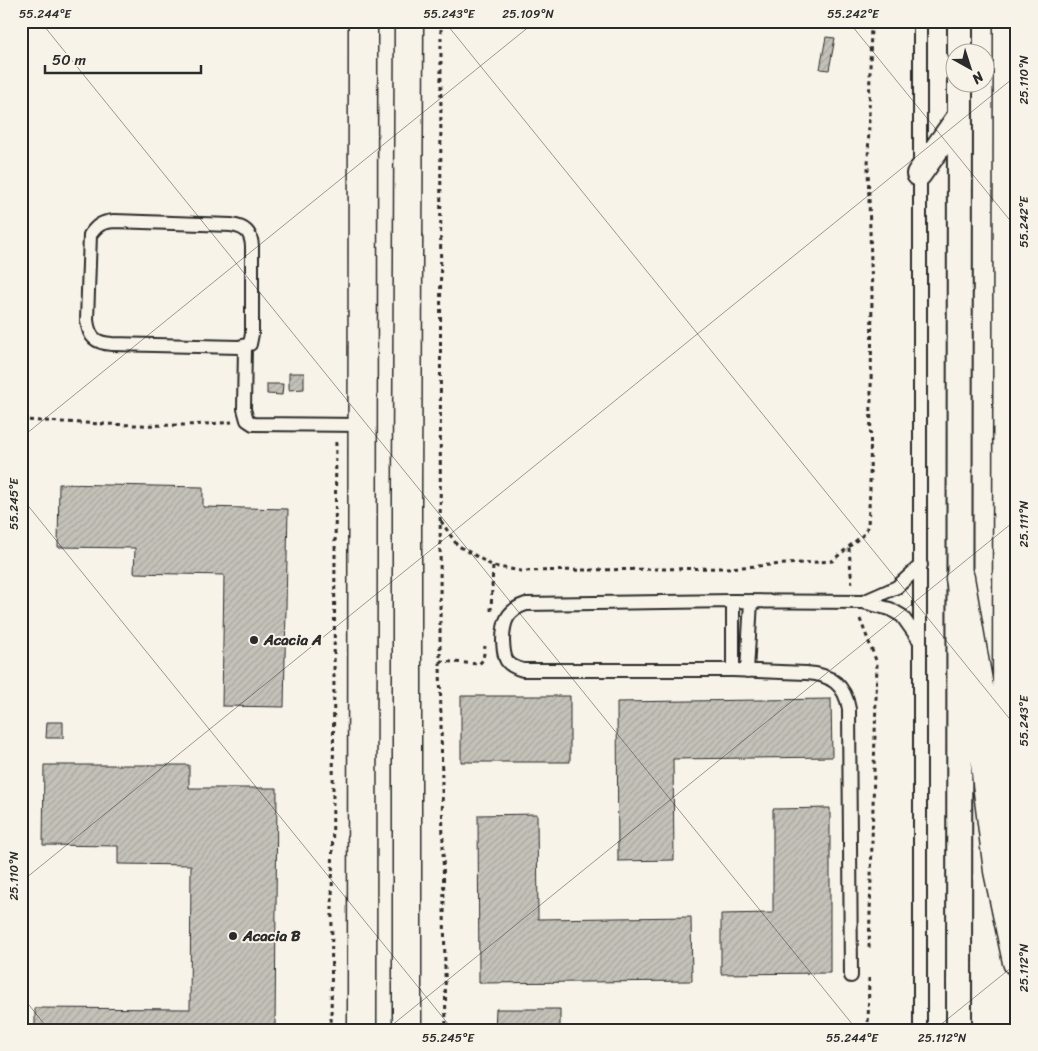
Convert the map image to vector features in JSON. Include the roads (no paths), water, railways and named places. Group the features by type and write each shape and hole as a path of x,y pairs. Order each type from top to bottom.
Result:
{"main road":[{"path":"362,1030 350,425 363,21"},
{"path":"407,1030 406,496 409,21"},
{"path":"1008,21 1007,744 1014,836 1017,849"},
{"path":"960,578 979,687 987,782 998,871 1017,962"}],"street":[{"path":"960,21 960,42"},
{"path":"959,1030 960,92"},
{"path":"919,174 960,116"}],"lane":[{"path":"920,21 920,1030"},
{"path":"114,221 231,225 240,226 247,230 251,237 252,246 252,334 250,344 245,346 102,344 93,338 88,330 87,320 88,245 90,235 95,227 104,222 114,221"},
{"path":"245,346 244,414 247,420 253,424 350,425"},
{"path":"858,602 897,587 920,566"},
{"path":"851,976 849,709 847,699 835,682 827,676 817,673 733,670 523,670 513,667 506,660 503,627 508,614 526,604 733,601 858,602 890,608 902,616 919,640"},
{"path":"733,601 733,670"},
{"path":"747,672 751,601"}],"place":[{"name":"Acacia A","path":"254,640"},
{"name":"Acacia B","path":"233,936"}]}
